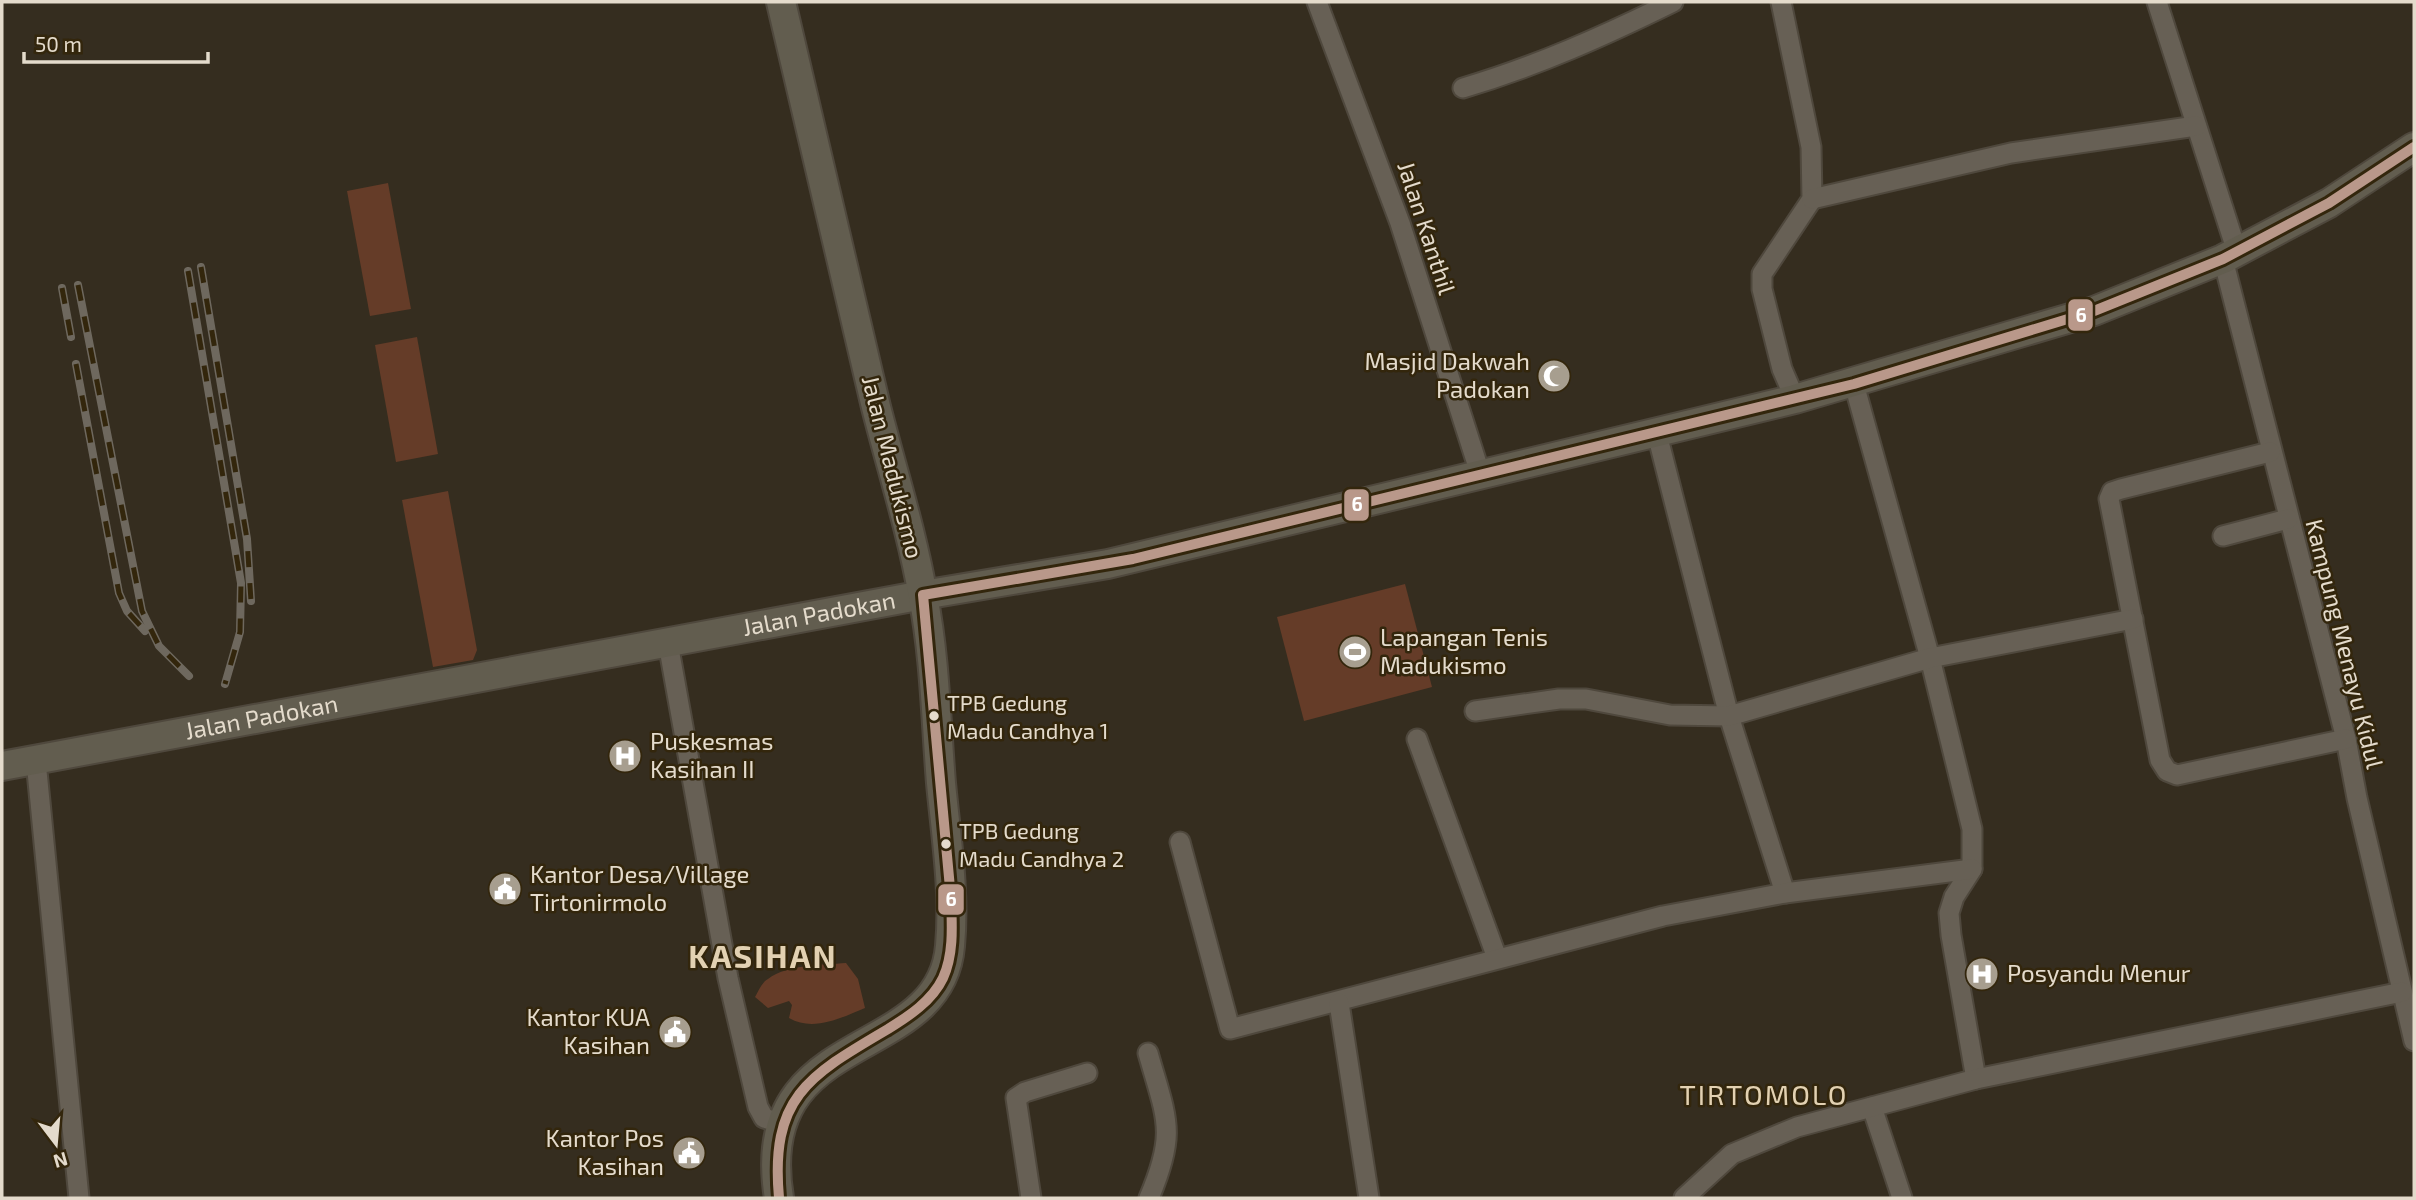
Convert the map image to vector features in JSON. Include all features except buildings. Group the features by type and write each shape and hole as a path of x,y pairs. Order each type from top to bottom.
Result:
{"main road":[{"name":"Jalan Madukismo","path":"779,1198 776,1177 780,1123 804,1084 823,1069 916,1012 933,994 946,970 950,946 950,893 923,595 781,2"},
{"name":"Jalan Padokan","path":"2,766 923,595 1108,564 1480,473 1657,434 1854,384 2094,311 2230,256 2329,203 2414,147"}],"street":[{"name":"Jalan Kanthil","path":"1317,2 1400,223 1480,473"},
{"path":"1463,88 1551,60 1673,2"},
{"path":"1781,2 1811,147 1812,200 1762,274 1762,289 1782,369 1795,399"},
{"name":"Kampung Menayu Kidul","path":"2157,2 2196,126 2230,256 2270,452 2346,739 2357,798 2414,1041"},
{"path":"1812,200 2011,153 2196,126"},
{"path":"1854,384 1930,658 1972,828 1972,869 1954,897 1950,912 1951,935 1976,1079"},
{"path":"1657,434 1729,716 1785,893"},
{"path":"2270,452 2112,492 2109,499 2160,760 2166,771 2177,775 2346,739"},
{"path":"2223,537 2288,519"},
{"path":"1475,711 1559,699 1586,699 1670,715 1729,716 1930,658 2133,619"},
{"path":"668,643 728,978 758,1107 764,1118 780,1123"},
{"path":"1416,739 1497,958"},
{"path":"36,761 79,1198"},
{"path":"1180,842 1230,1029 1339,1003 1497,958 1663,916 1785,893 1972,869"},
{"path":"1684,1198 1732,1154 1797,1127 1976,1079 2402,992"},
{"path":"1339,1003 1369,1198"},
{"path":"1148,1054 1167,1123 1168,1138 1165,1162 1149,1198"},
{"path":"1031,1198 1016,1098 1026,1092 1087,1073"},
{"path":"1872,1107 1902,1198"}],"shaded area":[{"path":"388,183 411,309 370,316 347,191"},
{"path":"417,337 438,454 396,462 375,345"},
{"path":"448,491 477,650 473,660 433,667 402,500"},
{"name":"Lapangan Tenis Madukismo","path":"1405,584 1432,687 1304,721 1277,617"},
{"path":"846,963 858,979 865,1008 846,1016 817,1024 798,1022 789,1018 792,1005 789,1001 768,1008 755,997 766,980 785,970"}],"railway":[{"path":"201,267 247,539 251,601"},
{"path":"188,271 241,583 240,632 225,684"},
{"path":"78,285 142,611 159,646 189,676"},
{"path":"62,288 71,337"},
{"path":"76,364 119,593 127,611 145,631"}],"transit line":[{"name":"6","path":"779,1198 781,1136 788,1113 800,1093 836,1061 919,1007 933,994 947,969 951,939 951,899 923,595 1133,559 1854,384 2094,311 2223,259 2329,203 2414,147"}],"place":[{"name":"Masjid Dakwah Padokan","path":"1554,376"},
{"name":"Lapangan Tenis Madukismo","path":"1355,652"},
{"name":"TPB Gedung Madu Candhya 1","path":"934,716"},
{"name":"Puskesmas Kasihan II","path":"625,756"},
{"name":"TPB Gedung Madu Candhya 2","path":"946,844"},
{"name":"Kantor Desa/Village Tirtonirmolo","path":"505,889"},
{"name":"Posyandu Menur","path":"1982,974"},
{"name":"Kantor KUA Kasihan","path":"675,1032"},
{"name":"Kantor Pos Kasihan","path":"689,1153"}],"district":[{"name":"KASIHAN","path":"763,957"},
{"name":"TIRTOMOLO","path":"1764,1095"}]}
